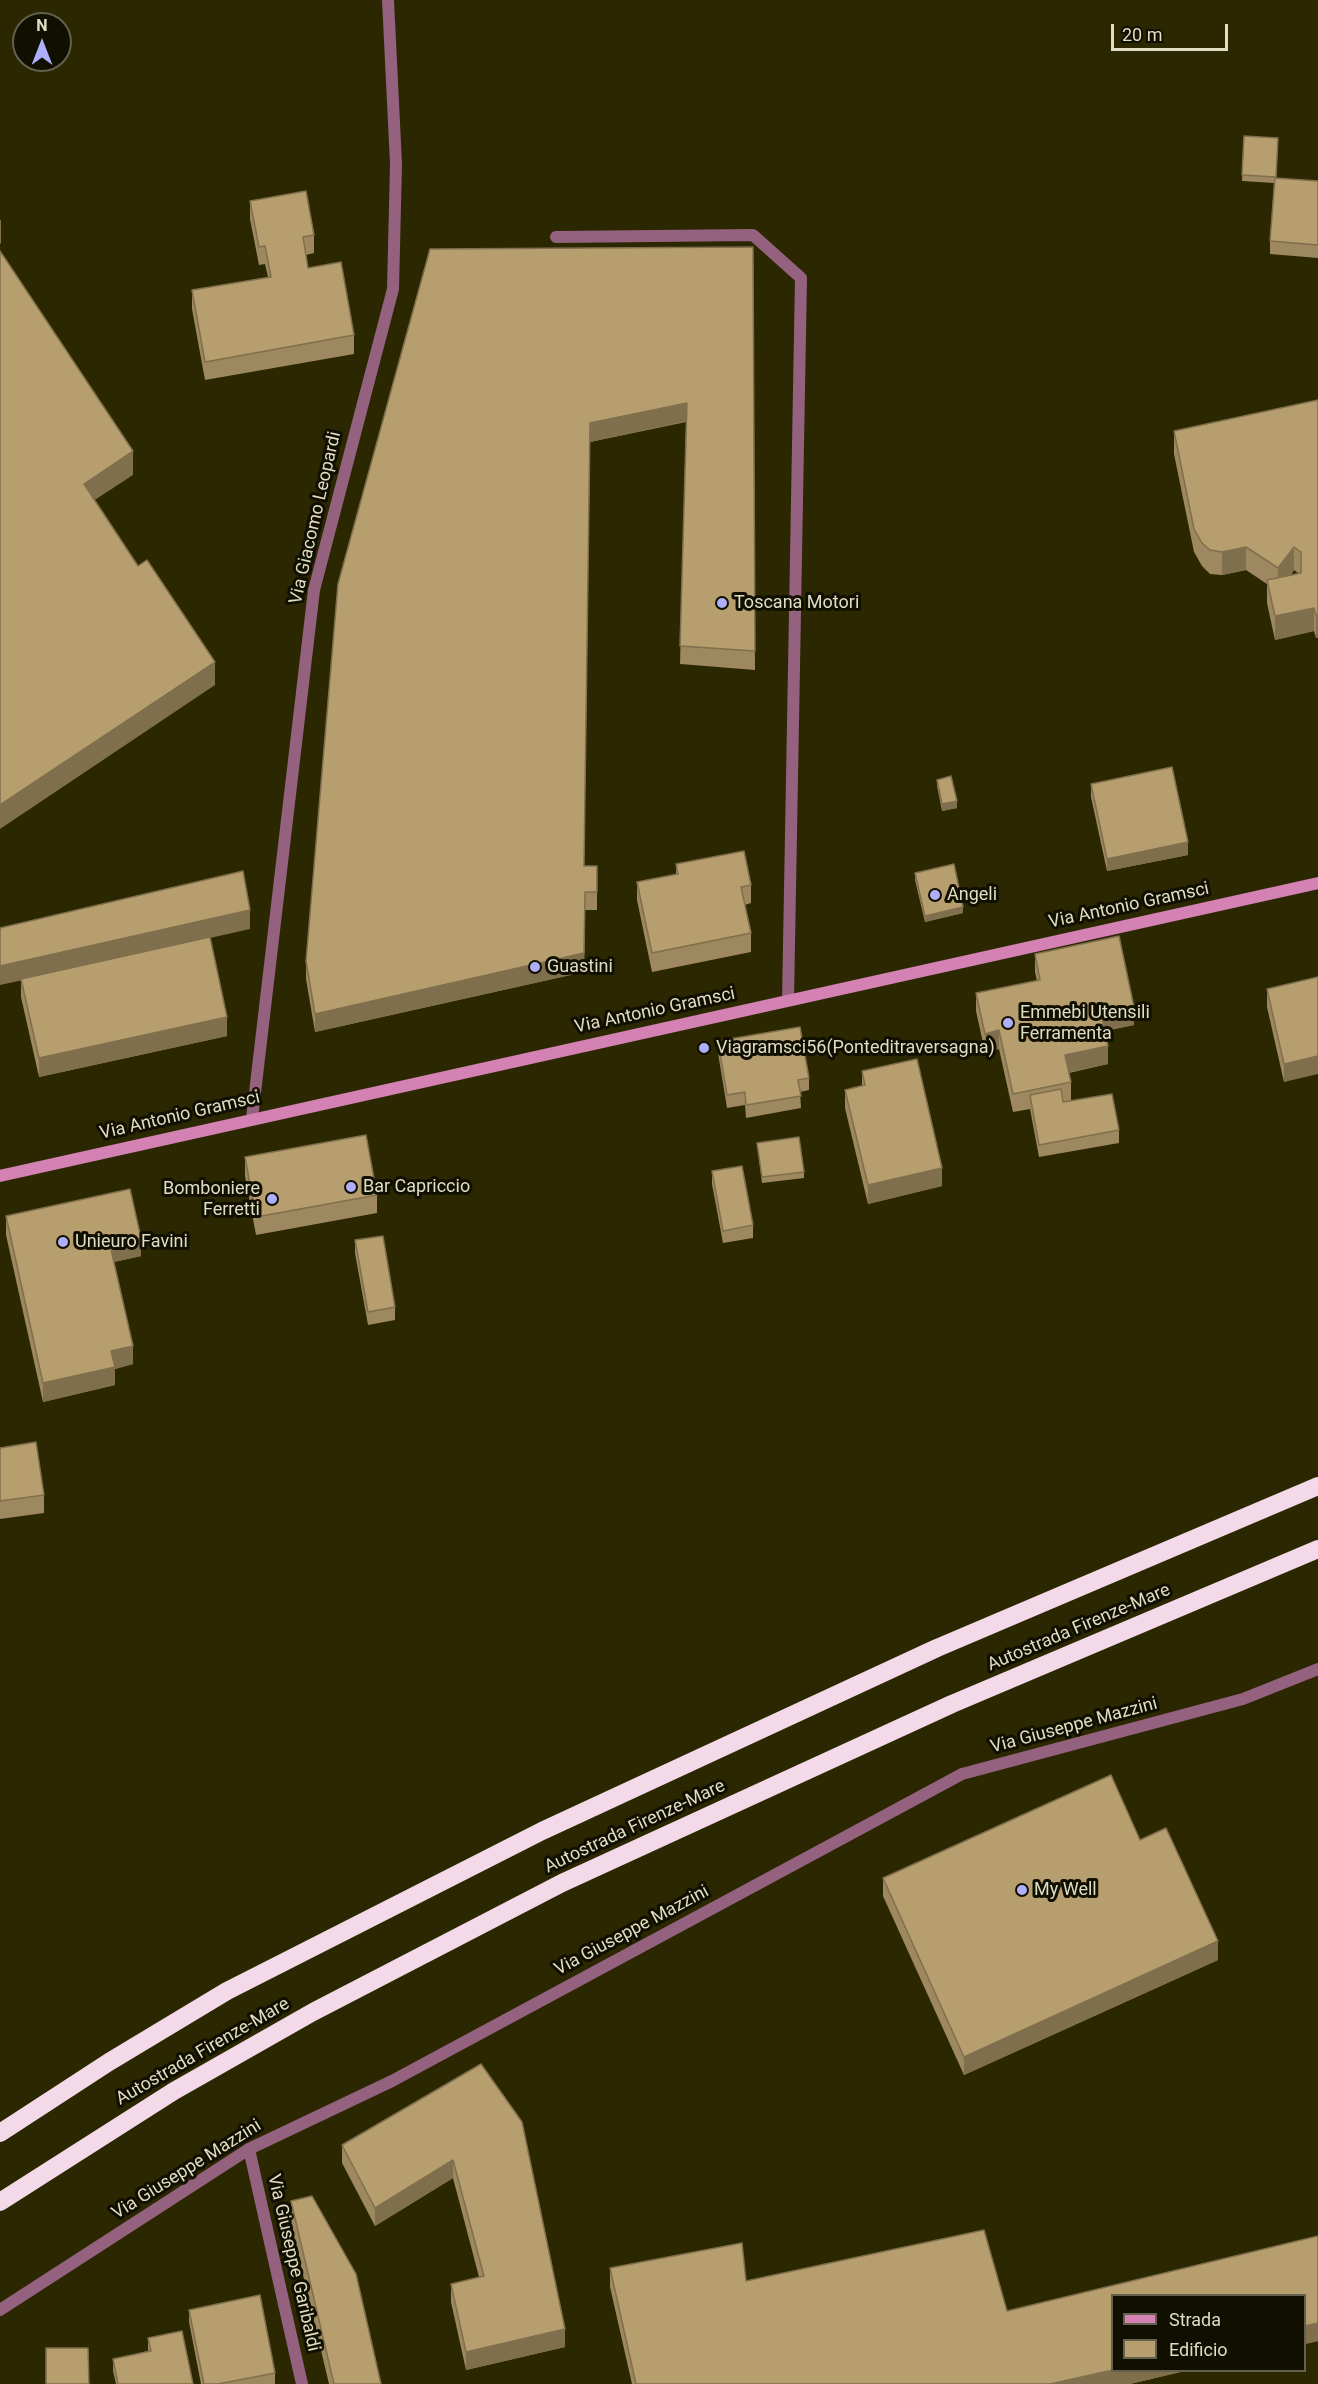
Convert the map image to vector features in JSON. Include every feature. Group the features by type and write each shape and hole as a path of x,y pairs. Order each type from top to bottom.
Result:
{"highway":[{"name":"Autostrada Firenze-Mare","path":"0,2133 110,2062 227,1991 542,1831 937,1648 1318,1486"},
{"name":"Autostrada Firenze-Mare","path":"0,2202 174,2091 313,2012 562,1883 952,1704 1318,1549"}],"street":[{"name":"Via Giacomo Leopardi","path":"252,1118 314,590 393,289 396,164 388,0"},
{"path":"556,237 753,235 801,278 788,1000"},
{"name":"Via Antonio Gramsci","path":"0,1176 252,1118 1318,883"},
{"name":"Via Giuseppe Mazzini","path":"0,2310 249,2149 392,2081 962,1774 1243,1699 1318,1669"},
{"name":"Via Giuseppe Garibaldi","path":"249,2149 302,2384"}],"building":[{"path":"1244,136 1278,138 1276,177 1242,175"},
{"path":"1275,178 1318,181 1318,245 1270,241"},
{"path":"306,191 314,235 303,237 308,268 341,262 354,335 205,362 192,290 271,277 265,246 259,247 250,201"},
{"path":"753,247 755,651 680,646 687,403 590,423 584,866 597,866 597,892 585,892 584,953 315,1014 306,961 338,584 430,249"},
{"path":"0,251 133,451 84,484 138,566 147,560 215,662 0,805"},
{"path":"1318,400 1318,614 1316,615 1314,608 1275,616 1267,580 1301,573 1301,552 1294,547 1278,568 1246,547 1222,552 1210,550 1202,543 1194,529 1174,431"},
{"path":"1172,767 1188,842 1107,859 1091,784"},
{"path":"951,776 957,801 942,804 937,780"},
{"path":"744,851 751,885 741,887 751,933 652,953 637,882 678,874 676,864"},
{"path":"954,864 963,907 925,916 915,873"},
{"path":"243,871 250,910 0,966 0,928"},
{"path":"1119,936 1134,1007 1101,1014 1108,1046 1065,1055 1071,1082 1013,1094 999,1030 985,1034 976,993 1040,980 1035,954"},
{"path":"210,937 227,1017 39,1058 21,979"},
{"path":"1318,977 1318,1056 1284,1064 1267,989"},
{"path":"800,1027 809,1078 798,1080 801,1096 746,1105 745,1092 727,1095 718,1041"},
{"path":"917,1059 942,1168 868,1185 845,1090 865,1085 862,1071"},
{"path":"1061,1089 1063,1102 1112,1094 1119,1130 1039,1145 1030,1095"},
{"path":"366,1135 377,1195 256,1217 245,1157"},
{"path":"799,1137 804,1172 762,1177 757,1143"},
{"path":"742,1166 753,1225 723,1231 712,1171"},
{"path":"130,1189 141,1238 110,1245 133,1346 111,1351 115,1367 43,1383 6,1216"},
{"path":"383,1236 395,1307 368,1312 355,1240"},
{"path":"36,1442 44,1495 0,1501 0,1448"},
{"path":"1111,1775 1140,1840 1166,1828 1218,1941 964,2057 883,1878"},
{"path":"481,2064 522,2122 565,2329 466,2352 451,2284 484,2276 453,2160 375,2208 342,2145"},
{"path":"312,2196 356,2274 381,2384 334,2384 291,2201"},
{"path":"984,2230 1007,2311 1318,2236 1318,2323 1306,2326 1306,2294 1111,2294 1111,2370 1050,2384 636,2384 610,2268 742,2243 746,2281"},
{"path":"260,2295 275,2373 218,2384 204,2384 189,2310"},
{"path":"182,2331 193,2384 118,2384 113,2359 151,2351 148,2338"},
{"path":"46,2348 88,2348 89,2384 46,2384"}],"place":[{"name":"Toscana Motori","path":"722,603"},
{"name":"Angeli","path":"935,895"},
{"name":"Guastini","path":"535,967"},
{"name":"Emmebi Utensili Ferramenta","path":"1008,1023"},
{"name":"Viagramsci56(Ponteditraversagna)","path":"704,1048"},
{"name":"Bar Capriccio","path":"351,1187"},
{"name":"Bomboniere Ferretti","path":"272,1199"},
{"name":"Unieuro Favini","path":"63,1242"},
{"name":"My Well","path":"1022,1890"}]}
